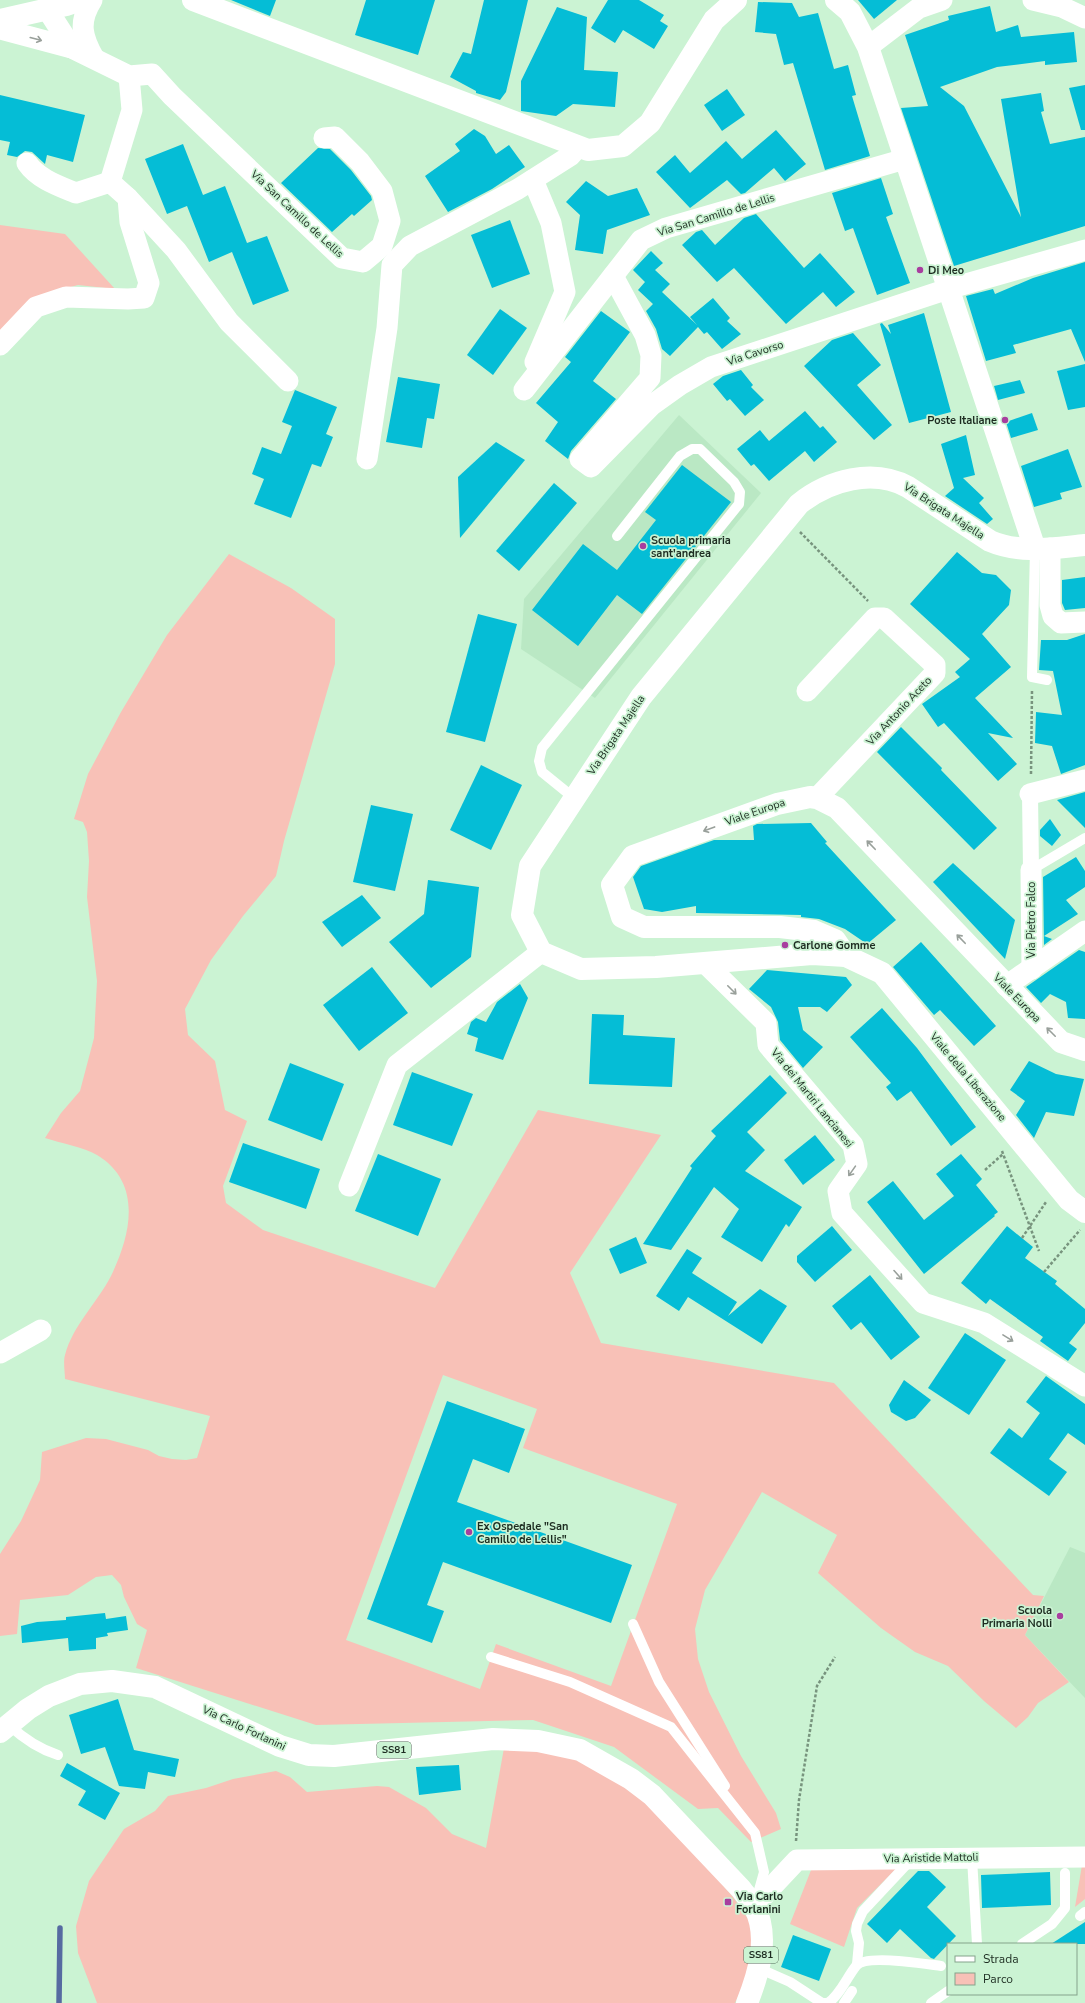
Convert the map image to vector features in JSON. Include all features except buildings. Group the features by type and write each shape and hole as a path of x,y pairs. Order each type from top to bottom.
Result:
{"main road":[{"path":"193,0 588,150 623,146 650,123 714,20 736,0"},
{"path":"836,0 850,12 868,47 948,289 1042,549"},
{"path":"0,20 64,5"},
{"name":"Via Brigata Majella","path":"541,952 522,915 530,866 641,697 799,504 812,494 828,486 856,479 882,477 896,480 990,541 1012,548 1042,549 1085,544"},
{"name":"Viale Europa","path":"846,956 835,940 814,931 780,927 644,927 622,917 612,885 633,856 777,804 810,797 817,798 837,808 1061,1042 1085,1050"},
{"path":"541,952 581,969 656,967 812,954 846,956"},
{"name":"Viale della Liberazione","path":"846,956 882,973 1039,1162 1081,1209"},
{"name":"Via Carlo Forlanini","path":"5,1728 49,1696 80,1684 112,1681 155,1687 280,1746 309,1755 334,1756 493,1740 538,1741 580,1750 631,1779 652,1795 741,1889 754,1906 762,1928 762,1947 758,1968 747,2003"}],"street":[{"path":"92,0 87,8 82,30 88,48 94,58"},
{"path":"868,47 919,8 942,0"},
{"path":"1033,0 1062,7 1085,18"},
{"path":"64,5 80,44 94,58"},
{"path":"64,5 72,48"},
{"path":"0,29 72,48 129,76 132,110 110,182"},
{"name":"Via San Camillo de Lellis","path":"129,76 152,74 172,96 342,258 363,262 382,246 390,221 382,191 360,162 335,137 324,138"},
{"path":"367,459 387,328 392,265 410,246 533,180 570,156 578,146"},
{"name":"Via San Camillo de Lellis","path":"533,180 551,223 565,292 533,368 528,385 641,240 666,228 905,159"},
{"path":"27,163 32,170 50,181 76,193 110,182"},
{"path":"110,182 128,198 176,250 229,322 288,381"},
{"path":"0,345 36,306 66,297 128,299 144,298 149,283 130,222 128,198"},
{"name":"Via Cavorso","path":"614,276 645,335 651,355 650,378 580,459 590,467 652,405 711,367 948,289 1085,250"},
{"path":"1042,549 1053,616 1060,623 1085,622"},
{"name":"Via Antonio Aceto","path":"806,691 875,618 884,618 935,665 935,673 817,798"},
{"path":"1031,870 1030,794 1085,780"},
{"name":"Via Pietro Falco","path":"1031,870 1032,969"},
{"path":"1006,986 1085,931"},
{"path":"349,1186 397,1065 541,952"},
{"name":"Via dei Martiri Lancianesi","path":"705,963 766,1023 768,1045 853,1146 857,1164 838,1191 842,1213 918,1298 923,1303 984,1323 1085,1386"},
{"path":"0,1353 41,1330"},
{"name":"Via Aristide Mattoli","path":"797,1860 972,1858 1072,1863"},
{"path":"754,1906 797,1860"}],"lane":[{"path":"574,798 542,772 539,761 542,748 739,504 740,492 734,482 700,449 692,449 680,456 617,536"},
{"path":"1042,549 1032,677 1048,680"},
{"path":"1031,870 1085,838"},
{"path":"634,1624 659,1682 755,1833 764,1872 754,1906"},
{"path":"491,1657 570,1682 671,1727 755,1833"},
{"path":"5,1728 44,1750 58,1754"},
{"path":"972,1858 977,1943"},
{"path":"1024,1943 1052,1924 1065,1908 1072,1863"},
{"path":"857,1964 859,1943 856,1931 857,1924 863,1911 907,1864"},
{"path":"758,1968 790,1982 822,2003 827,2003 857,1964 866,1960 941,1966"},
{"path":"844,2003 852,1991"},
{"path":"930,2003 947,1992"}],"path":[{"path":"796,527 855,588"},
{"path":"1030,794 1032,677"},
{"path":"1001,1149 1039,1252"},
{"path":"985,1170 1003,1154"},
{"path":"1022,1238 1046,1201"},
{"path":"1044,1272 1081,1209"},
{"path":"797,1860 799,1800 817,1686 835,1657"}],"shaded area":[{"name":"Scuola primaria sant'andrea","path":"679,415 761,493 595,698 521,649 524,599"},
{"name":"Scuola Primaria Nolli","path":"1070,1547 1085,1553 1085,1698 1025,1635"}],"green space":[{"path":"0,225 65,234 115,289 78,285 56,291 0,338"},
{"path":"229,554 291,588 335,619 335,664 284,841 276,876 243,916 211,960 185,1009 188,1035 215,1061 225,1110 247,1121 223,1186 226,1203 263,1230 435,1288 538,1110 661,1135 570,1273 601,1343 834,1383 1033,1595 1044,1596 1025,1635 1069,1682 1038,1703 1028,1717 1016,1728 984,1701 948,1666 915,1652 881,1628 818,1573 837,1535 762,1492 705,1590 695,1629 698,1659 709,1692 741,1756 776,1813 781,1829 751,1842 718,1808 698,1809 614,1747 533,1720 316,1725 136,1668 147,1630 137,1624 124,1597 121,1585 112,1575 96,1577 68,1595 20,1600 17,1634 0,1636 0,1554 21,1521 40,1480 42,1452 86,1438 106,1439 148,1450 159,1456 172,1459 186,1460 197,1458 210,1416 65,1379 64,1358 69,1344 79,1324 111,1276 124,1244 129,1211 127,1195 121,1180 112,1167 92,1152 45,1138 61,1113 80,1091 94,1038 97,981 87,897 89,861 87,832 83,822 74,819 88,774 121,712 167,635","holes":["443,1375 537,1409 523,1448 677,1504 611,1686 496,1644 480,1689 346,1640"]},
{"path":"504,1748 513,1748 585,1759 653,1808 701,1859 733,1897 755,1929 747,1978 735,2003 97,2003 78,1953 76,1926 89,1881 124,1829 155,1811 168,1796 206,1788 233,1779 276,1771 290,1777 307,1792 377,1786 389,1787 426,1808 452,1834 486,1848"},
{"path":"1083,1859 1085,1859 1085,1899 1075,1907"},
{"path":"903,1862 857,1908 844,1947 790,1924 813,1865"}],"waterway":[{"path":"59,2003 60,1928"}],"place":[{"name":"Di Meo","path":"920,270"},
{"name":"Poste Italiane","path":"1005,420"},
{"name":"Scuola primaria sant'andrea","path":"643,546"},
{"name":"Carlone Gomme","path":"785,945"},
{"name":"Ex Ospedale \"San Camillo de Lellis\"","path":"469,1532"},
{"name":"Scuola Primaria Nolli","path":"1060,1616"},
{"name":"Via Carlo Forlanini","path":"728,1902"}]}
